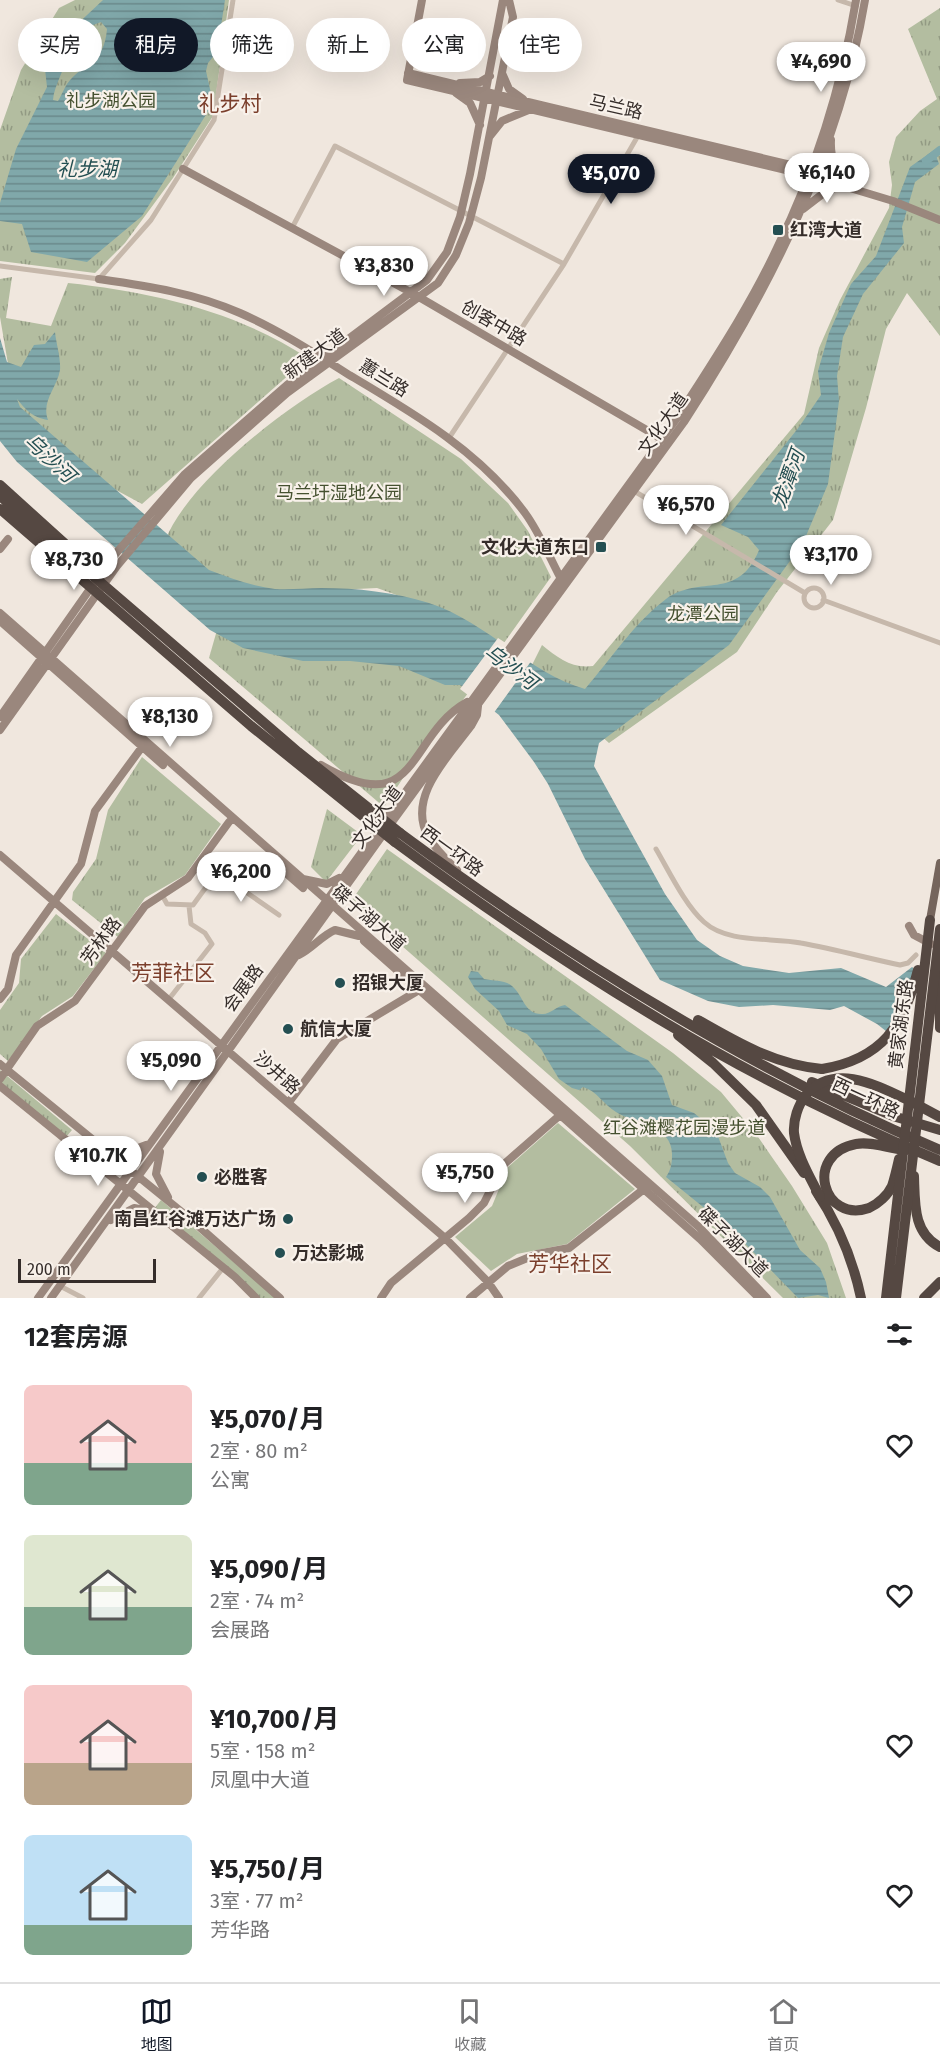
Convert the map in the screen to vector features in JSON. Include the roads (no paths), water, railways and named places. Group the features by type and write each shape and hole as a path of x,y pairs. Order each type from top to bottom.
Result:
{"highway":[{"name":"西一环路","path":"1,488 114,595 298,752 371,812 472,886 627,986 789,1079 940,1150"},
{"name":"西一环路","path":"0,509 251,726 365,819 466,895 618,996 832,1112 908,1150 940,1161"},
{"path":"0,515 37,541"},
{"path":"746,1047 779,1061 822,1069 864,1057 877,1049 894,1029 909,1003 930,920"},
{"name":"黄家湖东路","path":"886,1298 908,1150 930,920"},
{"name":"黄家湖东路","path":"896,1298 914,1165 940,928"},
{"path":"940,974 940,1028"},
{"path":"627,986 688,1014 811,1082 893,1116 940,1130"},
{"path":"658,1018 741,1089 775,1129 820,1197"},
{"path":"861,1298 855,1269 800,1156 794,1132 797,1110 810,1090 832,1079 845,1078 870,1083 940,1117"},
{"path":"908,1150 891,1187 874,1206 862,1210 839,1206 825,1189 823,1175 827,1163 835,1152 847,1146 872,1144 908,1150 940,1167"},
{"path":"914,1165 915,1213 921,1230 932,1243 940,1247"},
{"path":"927,1294 940,1281"}],"main road":[{"name":"马兰路","path":"422,0 407,77 812,173"},
{"name":"新建大道","path":"46,658 126,548 187,472 241,423 326,360 427,280 447,252 462,211 504,0"},
{"name":"新建大道","path":"326,360 438,283 456,255 471,215 489,137 513,17 509,0"},
{"name":"文化大道","path":"327,905 345,873 662,439 722,348 777,248 832,127 860,3"},
{"name":"文化大道","path":"327,905 520,648 634,491 730,352 786,247 801,210 860,3"},
{"path":"489,137 502,121 530,106 509,89 502,73"},
{"path":"452,87 480,82 490,76"},
{"path":"452,87 470,103 480,125"},
{"name":"马兰路","path":"530,106 639,134 812,173"},
{"path":"832,127 830,152 835,168 847,186"},
{"name":"创客中路","path":"183,169 412,292 662,439"},
{"path":"812,173 940,220"},
{"path":"801,210 829,189 847,186"},
{"name":"蕙兰路","path":"99,279 148,286 189,296 240,313 326,360 449,438 496,480 526,514 560,577"},
{"path":"0,549 8,539"},
{"name":"碟子湖大道","path":"0,614 142,747 699,1227 767,1298"},
{"name":"碟子湖大道","path":"0,621 46,658 295,875 359,936 559,1116 700,1239 759,1298"},
{"path":"0,717 46,658"},
{"path":"0,730 46,658"},
{"path":"298,752 341,777 359,784 376,785 402,774 449,716 471,699"},
{"path":"472,886 434,845 428,836 422,816 426,790 471,726 477,715 478,705"},
{"path":"0,999 8,989 16,955 81,864 95,811 142,747"},
{"name":"芳林路","path":"0,1079 3,1066 37,1026 75,1001 145,906 188,878 229,822"},
{"name":"沙井路","path":"0,855 445,1238 488,1282 499,1298"},
{"name":"黄家湖东路","path":"930,920 940,863"},
{"path":"295,875 310,882 327,884 345,873"},
{"name":"会展路","path":"51,1298 230,1052 295,958 327,905"},
{"name":"会展路","path":"38,1298 221,1044 327,905"},
{"path":"909,926 914,935 940,949"},
{"path":"295,958 312,948 323,936 335,930 359,936"},
{"path":"289,1102 337,1040 419,990"},
{"path":"3,1066 176,1207 280,1298"},
{"path":"0,1086 223,1268 256,1298"},
{"path":"381,1298 391,1283 484,1203 503,1165 559,1116"},
{"path":"62,1136 71,1138 76,1134 70,1121"},
{"path":"94,1141 121,1151 136,1150 150,1143"},
{"path":"165,1141 157,1160 156,1174 164,1191 176,1207"},
{"path":"98,1166 107,1176 111,1187 103,1207"},
{"path":"470,1298 508,1266 523,1259 569,1248 644,1189"},
{"path":"105,1224 127,1210 142,1208 174,1228"}],"street":[{"path":"0,266 99,279 151,220 214,120 233,0"},
{"path":"838,0 860,3"},
{"path":"449,438 564,264 639,134"},
{"path":"292,228 335,146 564,264"},
{"path":"634,491 805,593"},
{"path":"812,588 818,589 823,594 823,600 819,605 810,607 804,600 805,593 812,588"},
{"path":"823,600 940,644"},
{"path":"656,849 693,910 705,923 715,929 740,936 800,942 900,965 908,963 916,955"},
{"path":"162,895 167,904 193,906 217,872 279,915"},
{"path":"169,999 212,944 205,933 191,924 189,906"},
{"path":"199,1298 223,1268"},
{"path":"60,1286 83,1298"}],"water":[{"name":"礼步湖","path":"103,0 225,0 222,18 210,18 210,61 206,71 212,98 209,110 142,216 87,262 31,252 22,224 0,221 0,203 16,149 47,87 45,72 61,72 53,100 58,101 67,84 79,72 102,72 102,50 107,29 102,23 102,18 84,18"},
{"name":"乌沙河","path":"934,150 939,164 915,182 902,227 904,243 863,294 843,337 837,376 839,401 828,484 803,543 729,645 599,743 594,766 665,894 697,940 720,956 743,966 789,973 841,968 886,987 912,967 940,987 919,1057 877,1024 844,1006 830,1010 773,1005 739,1007 708,1001 660,980 585,859 548,784 499,715 460,685 445,685 399,666 350,661 303,661 243,648 210,630 17,462 0,441 0,338 7,362 21,367 34,345 45,344 55,332 60,370 46,407 48,420 30,413 17,399 20,407 209,570 250,584 275,589 362,590 389,593 429,603 470,622 544,671 585,689 633,630 666,599 692,588 729,582 740,576 750,566 759,550 748,537 721,525 799,427 821,395 818,371 829,333 851,284 876,256 910,167"},
{"path":"471,971 478,972 484,979 509,984 528,1008 537,1013 546,1014 565,1005 627,1051 648,1060 662,1076 672,1105 694,1113 716,1131 728,1163 735,1173 760,1187 770,1197 800,1250 820,1268 829,1298 818,1295 798,1298 734,1232 666,1177 671,1166 672,1155 671,1145 666,1137 651,1127 616,1112 588,1089 572,1088 559,1079 541,1049 527,1034 507,1025 499,1011 475,989 468,977"}],"waterway":[{"name":"龙潭河","path":"926,161 940,150"}],"place":[{"name":"红湾大道","path":"778,230"},
{"name":"文化大道东口","path":"601,547"},
{"name":"招银大厦","path":"340,983"},
{"name":"航信大厦","path":"288,1029"},
{"name":"必胜客","path":"202,1177"},
{"name":"南昌红谷滩万达广场","path":"288,1219"},
{"name":"万达影城","path":"280,1253"}],"district":[{"name":"礼步村","path":"230,104"},
{"name":"芳菲社区","path":"173,973"},
{"name":"芳华社区","path":"570,1264"}],"park label":[{"name":"礼步湖公园","path":"111,101"},
{"name":"马兰圩湿地公园","path":"339,493"},
{"name":"龙潭公园","path":"703,614"},
{"name":"红谷滩樱花园漫步道","path":"684,1128"}]}
